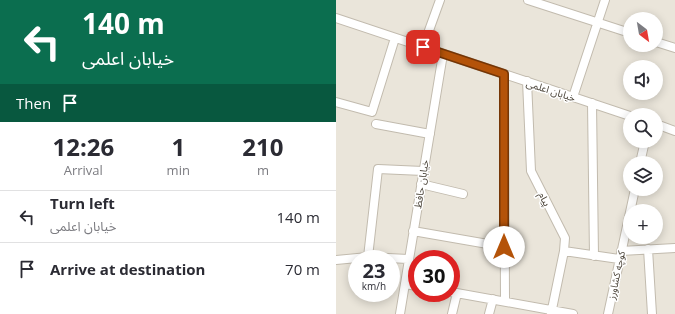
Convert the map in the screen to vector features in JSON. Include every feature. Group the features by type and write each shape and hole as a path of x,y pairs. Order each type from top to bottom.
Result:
{"street":[{"path":"423,47 440,0"},
{"path":"528,0 623,31"},
{"path":"573,97 605,0"},
{"name":"خیابان اعلمی","path":"336,18 623,114"},
{"path":"336,102 372,112 395,38"},
{"path":"663,44 675,48"},
{"name":"خیابان حافظ","path":"410,250 443,54"},
{"path":"504,74 505,302"},
{"name":"پیام","path":"527,82 531,171 565,238 564,251 552,312"},
{"path":"592,103 594,256"},
{"path":"376,124 430,134"},
{"path":"663,127 675,131"},
{"path":"369,250 378,169 423,171"},
{"path":"421,184 463,194"},
{"name":"کوچه کشاورز","path":"608,314 633,196"},
{"path":"413,231 504,247"},
{"path":"564,251 594,256 620,255 648,249 675,248"},
{"path":"648,249 652,314"},
{"path":"336,260 348,259"},
{"path":"400,259 408,259"},
{"name":"خیابان حافظ","path":"400,314 408,259"},
{"path":"460,293 505,302 527,310 572,314"},
{"path":"489,314 493,299"},
{"path":"452,314 453,302"}],"shaded area":[{"path":"336,0 675,0 675,314 336,314"}],"route":[{"path":"423,47 504,74 504,247"}]}
